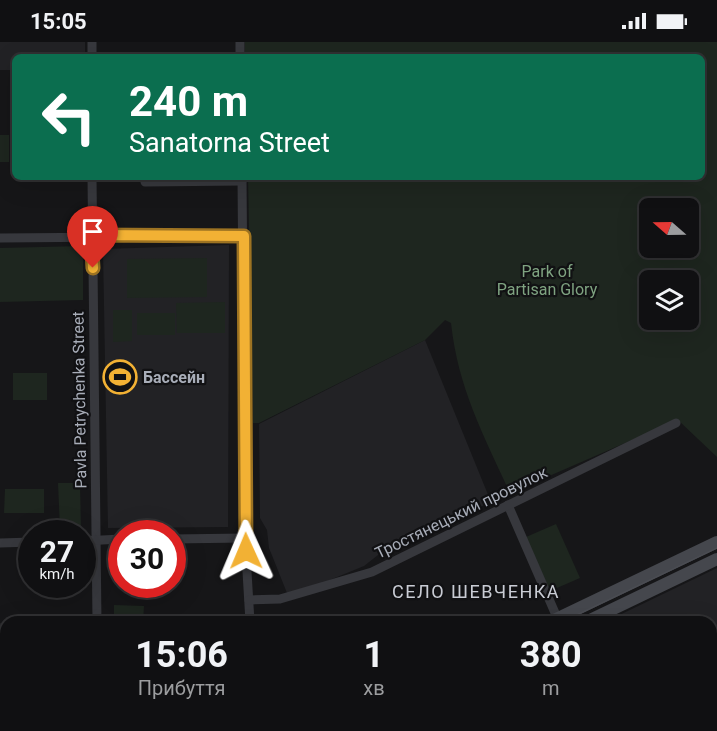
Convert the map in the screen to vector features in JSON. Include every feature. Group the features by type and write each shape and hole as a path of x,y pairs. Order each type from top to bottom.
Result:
{"street":[{"name":"Pavla Petrychenka Street","path":"92,180 96,520"},
{"path":"145,182 210,180"},
{"path":"242,180 245,538 250,616"},
{"path":"0,238 91,235 244,236"},
{"name":"Тростянецький провулок","path":"249,600 280,599 372,572 676,423"},
{"path":"508,505 554,616"},
{"path":"186,539 245,538"},
{"name":"Pavla Petrychenka Street","path":"96,540 97,616"},
{"path":"96,540 108,540"},
{"path":"0,543 18,542"},
{"path":"566,616 717,542"},
{"path":"598,616 717,559"}],"shaded area":[{"path":"0,42 85,42 85,54 12,54 12,70 0,70"},
{"path":"229,245 228,527 186,527 186,520 108,520 108,528 103,249"},
{"path":"425,340 491,502 378,555 364,566 320,584 287,593 269,548 267,530 260,518 259,424"},
{"path":"717,568 717,616 617,616"}],"green space":[{"name":"Park of Partisan Glory","path":"245,42 717,42 717,457 678,420 510,493 473,410 459,369 451,323 445,320 425,340 259,423 253,423 248,180 705,180 705,54 245,54"},
{"path":"0,135 9,135 9,162 0,162"},
{"path":"83,246 83,300 0,302 0,248"},
{"path":"207,258 207,297 127,298 127,259"},
{"path":"225,302 225,333 177,333 176,303"},
{"path":"113,310 132,310 132,341 113,342"},
{"path":"137,313 175,313 175,335 137,335"},
{"path":"13,373 47,373 47,400 13,400"},
{"path":"58,483 80,483 81,520 60,520"},
{"path":"5,489 44,489 44,513 4,513"},
{"path":"556,524 580,578 550,591 526,537"},
{"path":"114,605 144,606 143,616 114,616"}],"tram line":[{"path":"575,616 717,548"}],"place":[{"name":"Бассейн","path":"120,377"}],"district":[{"name":"СЕЛО ШЕВЧЕНКА","path":"476,592"}],"route":[{"path":"93,268 91,235 244,236 246,551"}]}
